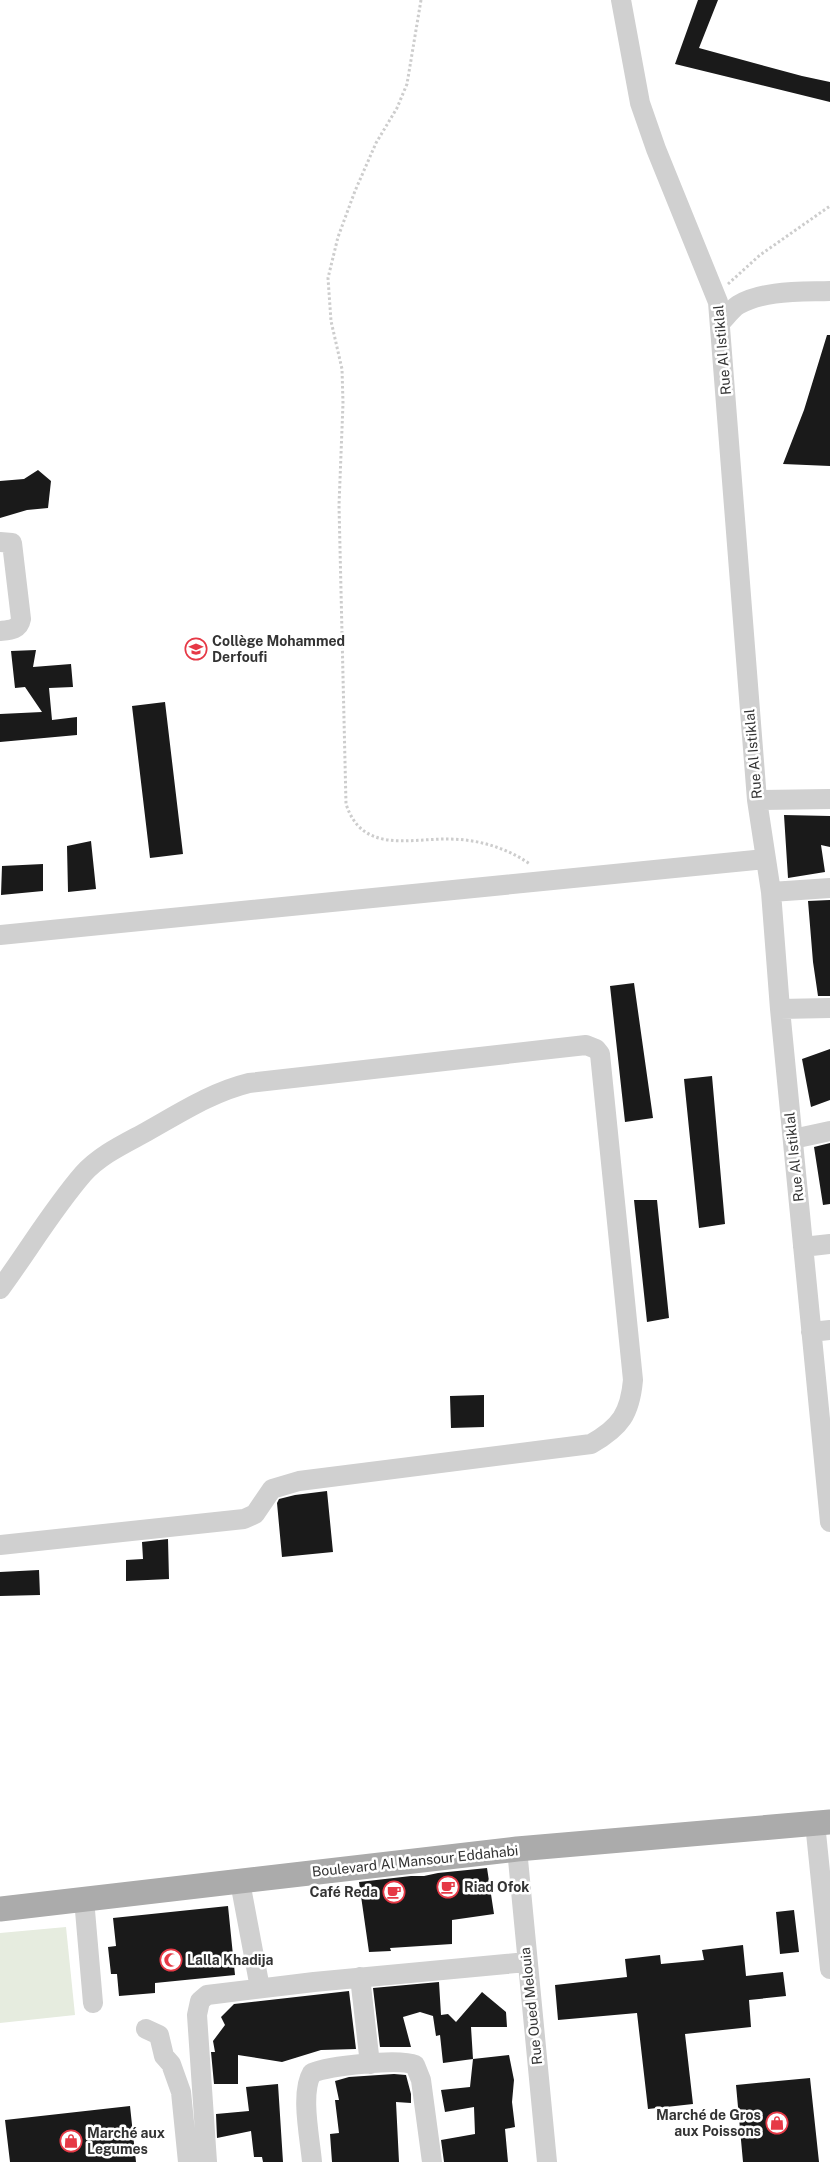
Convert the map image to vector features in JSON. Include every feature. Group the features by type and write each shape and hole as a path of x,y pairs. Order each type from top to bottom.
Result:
{"main road":[{"name":"Boulevard Al Mansour Eddahabi","path":"0,1909 517,1849 823,1823"}],"street":[{"name":"Rue Al Istiklal","path":"621,0 640,103 656,149 723,306 757,800 771,892 780,1009 803,1247 821,1331 829,1512"},
{"path":"723,306 780,294 830,291"},
{"path":"0,542 10,541 12,543 21,619 20,623 13,629 0,631"},
{"path":"757,800 830,799"},
{"path":"0,934 766,859"},
{"path":"771,892 830,888"},
{"path":"780,1009 830,1008"},
{"path":"0,1289 37,1234 84,1174 106,1155 197,1102 226,1089 249,1083 538,1049 586,1045 596,1048 600,1054 633,1380 631,1400 623,1418 610,1434 591,1444 299,1481 272,1489 255,1514 244,1519 0,1545"},
{"path":"792,1139 830,1131"},
{"path":"803,1247 830,1244"},
{"path":"823,1823 830,1969"},
{"name":"Rue Oued Melouia","path":"517,1849 547,2162"},
{"path":"240,1882 260,1988"},
{"path":"84,1899 93,2002"},
{"path":"207,2162 202,2118 198,2008 200,2002 207,1996 360,1977 527,1962"},
{"path":"360,1977 370,2064"},
{"path":"146,2029 159,2035 164,2056 171,2064 178,2083 188,2162"},
{"path":"312,2162 307,2096 307,2081 312,2072 370,2064 409,2062 415,2066 421,2080 432,2162"}],"path":[{"path":"421,0 407,84 397,108 376,143 355,191 338,237 328,278 331,321 342,369 343,403 339,505 346,804 351,818 366,834 401,842 448,839 488,844 512,852 552,880"},
{"path":"723,306 760,255 830,206"}],"shaded area":[{"path":"66,1927 75,2015 0,2023 0,1933"}],"building":[{"path":"698,0 718,0 699,48 830,82 830,102 675,64"},
{"path":"827,335 830,335 830,466 783,464 804,410"},
{"path":"38,470 51,481 48,508 27,510 0,518 0,481 24,479"},
{"path":"36,650 33,667 71,664 73,687 49,688 52,720 77,717 77,735 0,742 0,714 42,712 25,687 15,688 11,651"},
{"path":"165,702 183,854 150,858 132,706"},
{"path":"784,815 830,816 830,847 821,845 825,872 788,878"},
{"path":"91,841 96,889 68,892 67,846"},
{"path":"43,864 43,891 1,895 2,866"},
{"path":"830,900 830,996 818,996 808,901"},
{"path":"634,983 653,1118 625,1122 610,986"},
{"path":"830,1049 830,1100 811,1107 802,1059"},
{"path":"712,1076 725,1224 699,1228 684,1079"},
{"path":"830,1143 830,1204 823,1205 814,1147"},
{"path":"634,1200 657,1200 669,1318 647,1322"},
{"path":"484,1395 484,1427 451,1428 450,1396"},
{"path":"327,1491 333,1552 282,1557 277,1503 279,1499"},
{"path":"168,1539 169,1579 126,1581 126,1560 143,1559 142,1542"},
{"path":"39,1570 40,1595 0,1596 0,1572"},
{"path":"487,1868 494,1914 452,1920 452,1944 390,1948 391,1951 369,1952 359,1882"},
{"name":"Lalla Khadija","path":"228,1906 235,1975 155,1983 155,1993 119,1996 117,1974 111,1974 108,1947 116,1946 113,1918"},
{"path":"794,1910 799,1952 780,1954 776,1912"},
{"path":"743,1945 746,1976 783,1972 786,1996 749,2000 751,2027 685,2034 693,2104 648,2109 637,2013 558,2020 555,1985 627,1977 625,1959 660,1955 661,1964 704,1960 702,1950"},
{"path":"439,1982 441,2015 448,2014 456,2022 482,1992 506,2012 507,2027 471,2027 473,2059 443,2063 440,2035 436,2036 433,2016 420,2012 403,2017 411,2047 380,2047 373,1988"},
{"path":"349,1991 356,2049 321,2050 282,2062 238,2055 238,2084 214,2084 211,2052 215,2052 213,2041 225,2025 221,2017 234,2004"},
{"path":"509,2055 514,2080 512,2102 515,2127 505,2129 508,2162 444,2162 441,2140 475,2134 474,2107 445,2112 441,2090 470,2087 473,2059"},
{"path":"406,2075 411,2094 411,2103 396,2102 399,2162 332,2162 330,2134 339,2133 335,2100 339,2100 335,2081 349,2077"},
{"name":"Marché de Gros aux Poissons","path":"810,2078 819,2162 743,2162 736,2085"},
{"path":"278,2084 283,2162 263,2162 262,2157 254,2157 251,2131 217,2138 216,2114 249,2111 246,2087"},
{"name":"Marché aux Legumes","path":"130,2106 136,2162 10,2162 5,2120"}],"place":[{"name":"Collège Mohammed Derfoufi","path":"196,649"},
{"name":"Riad Ofok","path":"448,1887"},
{"name":"Café Reda","path":"394,1892"},
{"name":"Lalla Khadija","path":"171,1960"},
{"name":"Marché de Gros aux Poissons","path":"777,2123"},
{"name":"Marché aux Legumes","path":"71,2141"}]}
